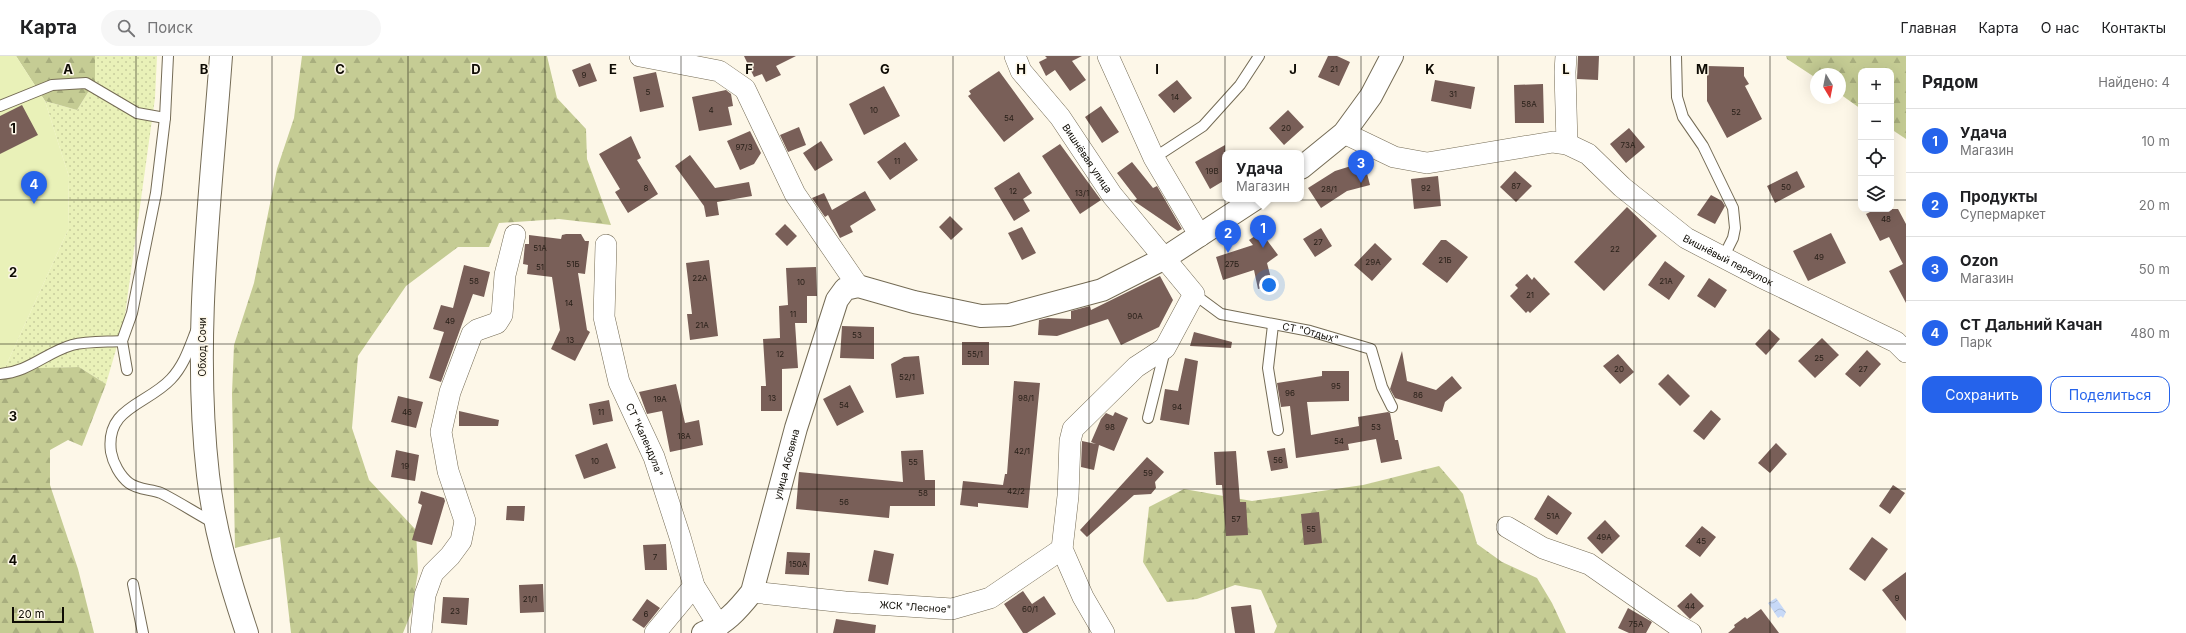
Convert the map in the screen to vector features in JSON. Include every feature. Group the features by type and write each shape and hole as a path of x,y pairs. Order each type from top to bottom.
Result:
{"main road":[{"name":"Обход Сочи","path":"221,56 201,318 203,415 208,476 216,524 232,586 247,633"},
{"path":"1304,166 1344,133 1371,96 1392,56"},
{"path":"858,286 914,302 981,316 1009,315 1102,290 1165,258 1251,202"},
{"name":"улица Абовяна","path":"711,630 735,614 752,592 796,428 837,300 845,289 858,286"}],"street":[{"path":"640,56 719,71 745,89 795,194 858,286"},
{"name":"Вишнёвая улица","path":"1016,56 1021,71 1060,117 1112,195 1194,294"},
{"path":"1108,56 1154,158 1200,236"},
{"path":"1566,56 1567,144"},
{"name":"Вишнёвый переулок","path":"1344,133 1394,157 1427,163 1552,142 1567,144 1588,154 1622,187 1686,238 1723,258 1896,342 1906,352"},
{"path":"421,633 424,595 433,573 450,556 461,541 465,521 448,471 441,432 450,392 472,334 477,330 497,323 502,315 505,275 515,235"},
{"name":"СТ \"Календула\"","path":"606,245 604,317 619,382 654,458 694,586 711,630"},
{"path":"1104,633 1083,597 1062,549 1068,496 1070,441 1073,429 1136,367 1165,348 1194,294"},
{"path":"1507,527 1543,548 1589,564 1675,624 1691,633"},
{"name":"ЖСК \"Лесное\"","path":"752,592 845,602 952,609 990,598 1062,549"},
{"path":"655,633 694,586"}],"lane":[{"path":"127,370 122,341 132,313 156,193 165,118 168,56"},
{"path":"1154,158 1203,126 1240,85 1259,56"},
{"path":"1676,56 1677,97 1683,116 1703,146 1733,208 1735,228 1733,238 1723,258"},
{"path":"0,106 52,85 86,83 137,113 165,118"},
{"name":"СТ \"Отдых\"","path":"1194,294 1221,314 1310,331 1371,349 1382,387 1392,407"},
{"path":"201,318 182,366 158,390 120,415 113,427 110,444 112,458 120,473 129,483 160,493 216,524"},
{"path":"1273,325 1268,368 1278,430"},
{"path":"0,374 20,371 54,352 73,345 122,341"},
{"path":"1148,418 1165,348"},
{"path":"133,584 143,633"}],"green space":[{"path":"0,56 16,56 45,101 69,177 68,230 4,370 0,369"},
{"path":"16,56 95,56 95,81 77,110 45,101"},
{"path":"95,56 157,56 155,98 124,322 106,384 79,367 4,370 68,230 69,177 45,101 77,110 95,81"},
{"path":"302,56 547,56 557,98 586,129 587,159 611,225 559,219 499,223 489,247 458,247 406,286 358,356 352,428 369,480 416,530 418,572 411,613 403,633 291,633 280,537 235,548 232,393 234,345 254,283 277,169 294,118"},
{"path":"1786,56 1906,56 1906,139 1894,131 1894,68 1858,68 1858,107 1846,98 1846,68 1810,68 1810,74 1787,59"},
{"path":"79,367 106,384 82,446 68,440 50,450 50,485 78,569 94,633 0,633 0,369"},
{"path":"1439,466 1463,494 1477,544 1502,562 1537,578 1552,603 1566,633 1274,633 1277,626 1261,590 1235,585 1197,599 1167,602 1143,562 1149,507 1184,489 1252,501 1363,485"}],"water":[{"path":"1776,598 1786,612 1783,618 1781,616 1778,618 1768,603"}],"building":[{"path":"744,56 796,56 776,66 781,75 766,82 762,74 754,77"},
{"path":"1045,56 1082,56 1072,61 1086,80 1070,91 1055,70 1046,76 1039,62 1047,58"},
{"path":"1328,56 1337,56 1350,62 1339,86 1318,77"},
{"path":"1578,56 1599,56 1598,80 1577,79"},
{"path":"590,63 597,81 579,87 572,70"},
{"path":"1707,66 1744,67 1744,76 1749,84 1745,86 1762,119 1727,138 1707,101"},
{"path":"999,71 1034,119 1004,142 968,96 971,94 969,91"},
{"path":"656,72 664,107 640,112 633,77"},
{"path":"1177,80 1192,98 1174,113 1158,95"},
{"path":"1435,80 1475,87 1471,109 1431,101"},
{"path":"1543,84 1544,123 1515,123 1514,85"},
{"path":"884,86 900,116 864,135 849,104"},
{"path":"726,90 731,94 733,106 728,107 732,125 699,131 692,97"},
{"path":"22,105 38,135 0,154 0,116"},
{"path":"1101,106 1119,132 1102,143 1085,117"},
{"path":"1288,110 1304,127 1284,145 1269,128"},
{"path":"799,127 806,145 788,152 780,135"},
{"path":"1629,128 1645,147 1626,163 1610,144"},
{"path":"750,131 761,153 754,164 740,170 727,141"},
{"path":"631,136 641,158 637,160 658,194 628,213 615,192 620,189 599,154"},
{"path":"821,141 833,160 815,171 803,153"},
{"path":"905,142 918,160 890,180 877,162"},
{"path":"1060,144 1101,200 1080,214 1042,156"},
{"path":"1225,145 1225,150 1222,150 1222,182 1210,189 1195,162"},
{"path":"690,155 715,188 749,182 752,196 717,202 719,215 706,217 704,206 675,166"},
{"path":"1132,162 1153,188 1157,186 1182,229 1178,231 1134,201 1137,199 1117,173"},
{"path":"1364,162 1370,185 1347,191 1321,208 1308,188 1335,171"},
{"path":"1515,171 1532,186 1516,202 1500,187"},
{"path":"1797,171 1805,187 1775,203 1767,186"},
{"path":"1019,172 1032,193 1023,199 1030,211 1014,221 994,188"},
{"path":"1438,176 1441,206 1414,209 1411,179"},
{"path":"865,191 876,210 850,226 853,232 840,238 828,215 825,217 812,198 824,193 832,210"},
{"path":"1711,195 1722,201 1725,206 1715,224 1697,215"},
{"path":"1627,207 1657,236 1604,291 1574,262"},
{"path":"1894,209 1898,209 1906,224 1906,303 1889,271 1903,264 1889,237 1880,241 1866,214 1870,212 1894,212"},
{"path":"950,216 963,229 951,240 939,227"},
{"path":"785,224 797,236 787,246 775,234"},
{"path":"1022,227 1036,253 1022,260 1008,233"},
{"path":"1321,228 1332,246 1315,257 1303,239"},
{"path":"1261,232 1278,255 1267,263 1273,286 1258,289 1254,270 1223,280 1216,257 1253,245 1249,240"},
{"path":"1831,233 1846,263 1808,281 1793,251"},
{"path":"581,234 585,241 589,241 585,274 578,273 587,330 590,332 575,361 551,349 560,330 552,277 527,274 528,265 523,264 525,244 529,244 529,235 561,239 562,235"},
{"path":"1441,240 1446,240 1468,257 1447,283 1422,264"},
{"path":"1375,243 1392,259 1372,281 1354,265"},
{"path":"709,260 718,336 690,340 687,314 692,314 686,263"},
{"path":"1665,261 1685,276 1669,300 1648,285"},
{"path":"464,265 490,272 484,297 473,294 441,382 429,378 444,332 433,329 441,305 453,308"},
{"path":"816,267 817,296 807,296 807,323 795,323 798,368 782,369 782,411 761,411 761,386 766,386 763,339 780,338 779,306 788,305 786,268"},
{"path":"1527,274 1532,280 1534,277 1550,294 1530,313 1528,311 1526,313 1510,296 1518,288 1515,285"},
{"path":"1160,276 1173,300 1159,327 1121,345 1108,319 1057,336 1038,335 1039,320 1048,318 1071,319 1071,311 1090,306 1091,310"},
{"path":"1709,278 1727,290 1715,308 1697,296"},
{"path":"842,326 874,327 874,359 840,358"},
{"path":"1769,329 1780,339 1766,355 1755,344"},
{"path":"1194,332 1232,342 1231,348 1190,346"},
{"path":"1822,338 1839,355 1815,378 1798,361"},
{"path":"962,342 989,342 989,365 962,365"},
{"path":"1867,350 1881,364 1860,387 1845,374"},
{"path":"1402,351 1407,381 1436,390 1452,376 1462,388 1445,402 1442,412 1395,398 1390,389"},
{"path":"1618,354 1634,372 1620,384 1603,366"},
{"path":"919,356 924,394 896,398 891,364 904,357"},
{"path":"1185,358 1198,361 1189,425 1160,420 1165,389 1178,391"},
{"path":"1322,371 1349,371 1349,401 1307,402 1311,435 1359,426 1358,417 1388,412 1390,413 1395,440 1398,440 1402,459 1381,463 1376,439 1348,444 1349,450 1296,458 1290,406 1281,407 1277,383 1322,376"},
{"path":"1668,374 1690,396 1680,406 1658,384"},
{"path":"1014,381 1040,383 1028,508 978,503 978,507 960,505 963,481 1003,485 1005,474 1007,474"},
{"path":"676,384 685,423 699,420 703,445 670,452 662,411 647,414 639,392"},
{"path":"850,385 864,412 837,426 823,399"},
{"path":"398,396 423,402 416,428 391,422"},
{"path":"609,400 613,421 593,425 589,404"},
{"path":"1711,410 1721,419 1704,440 1693,431"},
{"path":"459,411 499,420 498,426 459,426"},
{"path":"1115,412 1128,418 1114,451 1099,445 1094,470 1081,467 1082,441 1096,444 1091,442 1101,419 1106,413 1113,416"},
{"path":"607,443 616,468 584,479 575,455"},
{"path":"1776,443 1787,454 1770,473 1758,463"},
{"path":"1285,448 1288,468 1271,471 1267,451"},
{"path":"396,450 419,455 415,481 391,477"},
{"path":"923,450 925,480 935,480 935,506 890,506 889,518 796,509 799,472 903,482 901,451"},
{"path":"1236,451 1240,502 1246,502 1248,535 1226,536 1222,485 1216,485 1214,452"},
{"path":"1147,457 1164,472 1155,482 1156,488 1151,494 1134,495 1087,537 1080,530"},
{"path":"1893,485 1905,493 1890,514 1879,506"},
{"path":"421,491 444,498 445,501 432,545 412,540 422,505 418,503"},
{"path":"1548,495 1572,513 1557,535 1534,519"},
{"path":"507,506 525,506 524,521 506,520"},
{"path":"1319,512 1322,543 1304,545 1301,514"},
{"path":"1605,520 1620,536 1602,554 1587,538"},
{"path":"1702,526 1716,537 1700,557 1685,546"},
{"path":"1872,537 1888,549 1865,581 1849,569"},
{"path":"666,544 667,570 645,570 643,545"},
{"path":"874,550 894,554 888,585 868,581"},
{"path":"787,552 810,553 809,575 785,574"},
{"path":"1906,572 1906,621 1882,590"},
{"path":"543,584 544,612 520,613 519,585"},
{"path":"1023,591 1032,604 1044,596 1056,614 1027,633 1023,633 1004,604"},
{"path":"1691,593 1704,606 1690,619 1677,606"},
{"path":"443,597 469,598 467,625 441,623"},
{"path":"647,599 660,608 644,628 632,620"},
{"path":"1251,605 1255,633 1235,633 1231,607"},
{"path":"1628,608 1652,622 1646,633 1629,633 1618,628"},
{"path":"1761,609 1779,633 1728,633 1735,627 1734,625 1745,617 1747,619"},
{"path":"836,619 876,625 875,633 833,633"}],"place":[{"name":"Ozon","path":"1361,183"},
{"name":"СТ Дальний Качан","path":"34,204"},
{"name":"Удача","path":"1263,248"},
{"name":"Продукты","path":"1228,253"}]}
